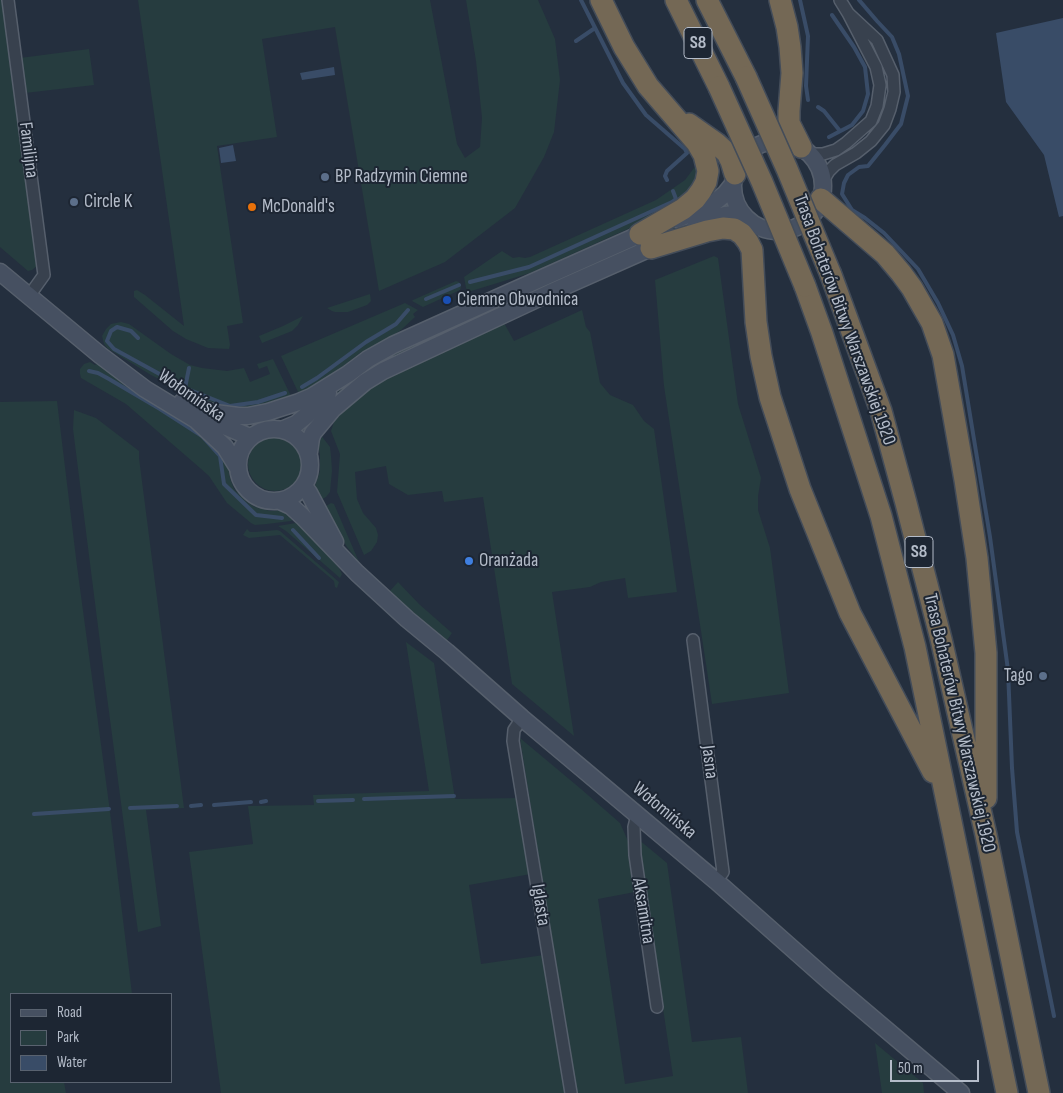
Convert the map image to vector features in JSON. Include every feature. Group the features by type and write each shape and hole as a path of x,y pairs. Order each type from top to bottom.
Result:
{"highway":[{"path":"602,0 629,55 648,86 697,143 704,155 708,171 706,182 695,199 646,241"},
{"name":"Trasa Bohaterów Bitwy Warszawskiej 1920","path":"676,0 720,87 805,286 881,516 914,648 1007,1093"},
{"name":"Trasa Bohaterów Bitwy Warszawskiej 1920","path":"707,0 746,77 787,169 831,276 881,411 941,639 986,835 1039,1093"},
{"path":"780,0 787,27 792,73 789,123 805,151"},
{"path":"667,108 727,153 731,161 734,179"},
{"path":"822,190 835,212 860,231 885,254 912,288 932,323 943,355 977,558 986,653 986,835"},
{"path":"749,220 760,234 764,254 755,307"},
{"path":"646,241 724,228 734,229 742,234 752,250 756,322 761,356 770,397 800,489 850,613 945,797"}],"main road":[{"path":"182,402 215,413 232,416 248,416 282,408 311,397 368,359 393,345 646,241 725,215 734,214 765,229 777,231 794,228 809,219 816,210 822,190 819,166 805,151 790,143 778,141 766,143 755,148 745,155 738,165 734,179 725,194 715,202 690,214 646,241 554,291 383,371 365,382 333,409 313,433 309,452"},
{"path":"734,179 734,195 738,206 749,220"},
{"name":"Wołomińska","path":"0,272 60,323 145,389 196,420 225,447 238,468"},
{"name":"Wołomińska","path":"113,364 224,426 250,437"},
{"path":"284,429 296,424 307,415 348,374"},
{"path":"266,429 284,429 294,434 303,442 309,452 311,460 308,478 304,486 289,498 280,501 260,499 252,494 240,478 238,457 250,437 258,432 266,429"},
{"name":"Wołomińska","path":"304,486 309,492 343,558"},
{"name":"Wołomińska","path":"280,501 292,506 383,597 522,718 716,881 830,982 961,1093"}],"street":[{"name":"Familijna","path":"8,0 44,276 29,296"},
{"path":"805,151 824,154 836,150 871,121 877,106 880,85 876,67 840,0"},
{"path":"822,190 830,171 871,141 884,125 894,92 893,75 877,40 848,13"},
{"name":"Jasna","path":"694,640 723,872 716,881"},
{"name":"Iglasta","path":"522,718 514,730 514,741 571,1093"},
{"name":"Aksamitna","path":"637,815 634,827 635,855 657,1007"}],"green space":[{"path":"0,0 2,0 37,266 28,271 0,247"},
{"path":"138,0 430,0 457,144 465,158 480,147 482,118 476,61 466,0 538,0 555,39 560,80 554,132 544,157 515,208 445,262 379,291 335,27 262,39 277,137 217,146 243,323 227,326 229,349 208,348 186,339 173,331 134,297 134,291 137,290 184,326"},
{"path":"89,49 94,85 25,93 20,58"},
{"path":"700,164 698,182 670,210 530,273 468,292 464,277 502,251 513,258 530,257 656,200 685,180 694,168"},
{"path":"727,203 729,208 422,345 319,409 347,384 368,369 401,350"},
{"path":"714,256 718,258 738,404 761,478 758,510 770,548 789,693 712,704 664,386 655,280"},
{"path":"456,281 459,282 460,290 423,307 412,301 413,300"},
{"path":"370,294 371,301 367,305 348,312 335,312 327,308"},
{"path":"405,303 418,310 413,314 415,317 401,330 360,353 314,389 299,394 281,356"},
{"path":"582,310 586,327 590,332 600,383 610,395 633,405 644,421 654,429 677,592 628,598 625,578 601,582 590,587 552,592 574,736 512,684 483,497 444,502 442,491 408,495 389,484 386,466 355,472 357,499 363,513 376,528 378,535 377,542 371,551 364,555 337,492 340,454 331,431 334,422 350,404 392,375 504,323 514,341"},
{"path":"303,316 292,331 262,343 259,336"},
{"path":"121,322 129,324 190,365 227,371 244,368 250,382 270,374 267,366 259,369 257,364 273,359 291,396 248,408 229,410 195,397 151,375 107,348 102,336 111,324"},
{"path":"90,362 95,365 98,363 190,421 227,460 234,489 248,503 270,511 284,510 295,518 291,521 267,524 255,525 251,523 227,503 209,476 126,404 81,378 80,369 84,364"},
{"path":"57,401 132,993 10,993 10,1083 64,1083 66,1093 0,1093 0,402"},
{"path":"74,410 96,418 139,451 184,808 146,810 161,926 138,932 73,429"},
{"path":"320,434 330,447 332,471 330,492 319,501 315,486 320,471 318,444"},
{"path":"270,437 280,437 290,441 298,449 302,464 298,479 290,487 280,491 270,491 260,487 252,479 248,469 248,459 252,449 260,441"},
{"path":"331,503 334,504 359,562 347,547 323,508"},
{"path":"296,523 312,537 339,568 342,574 340,578 278,526"},
{"path":"247,529 250,532 280,531 339,582 337,588 334,581 280,535 249,538 243,535"},
{"path":"398,582 419,604 452,633 447,640 389,592"},
{"path":"406,642 434,663 455,799 520,798 524,849 527,853 531,874 469,885 481,964 544,955 566,1093 221,1093 189,852 253,844 248,806 314,805 313,795 429,791"},
{"path":"520,738 620,823 628,841 635,892 598,899 625,1084 673,1076 638,839 667,863 692,1042 741,1037 748,1093 576,1093"},
{"path":"875,1043 923,1083 924,1093 882,1093"}],"water":[{"path":"1063,18 1063,216 1059,217 1044,155 1006,102 996,33"},
{"path":"334,67 335,75 302,80 300,73"},
{"path":"233,145 236,161 221,163 219,148"}],"waterway":[{"path":"581,0 623,83 646,115 685,149 687,153 667,171 665,176 667,180"},
{"path":"800,0 808,36 806,86 808,100"},
{"path":"859,0 892,37 899,54 908,96 901,124 868,166 859,167 848,175 842,194 852,210 884,233 918,269 938,303 953,335 962,366 990,537 1008,670 1017,832 1054,1016"},
{"path":"829,137 852,125 863,111 868,94 865,67 832,15"},
{"path":"576,41 595,28"},
{"path":"818,107 824,111 840,131"},
{"path":"470,282 529,267 672,202 676,199 673,191"},
{"path":"426,299 459,285"},
{"path":"302,387 366,342 396,324 408,310"},
{"path":"138,338 131,331 117,327 111,331 107,341 114,349 185,388 230,406 258,402 285,393"},
{"path":"185,388 189,368"},
{"path":"89,371 109,379 202,436 220,456 224,484 256,515 282,518"},
{"path":"293,530 319,558"},
{"path":"364,799 454,796"},
{"path":"318,801 353,800"},
{"path":"261,802 266,801"},
{"path":"214,805 251,802"},
{"path":"191,806 201,805"},
{"path":"130,808 177,806"},
{"path":"34,814 109,809"}],"place":[{"name":"BP Radzymin Ciemne","path":"325,177"},
{"name":"Circle K","path":"74,202"},
{"name":"McDonald's","path":"252,207"},
{"name":"Ciemne Obwodnica","path":"447,300"},
{"name":"Oranżada","path":"469,561"},
{"name":"Tago","path":"1043,676"}]}
